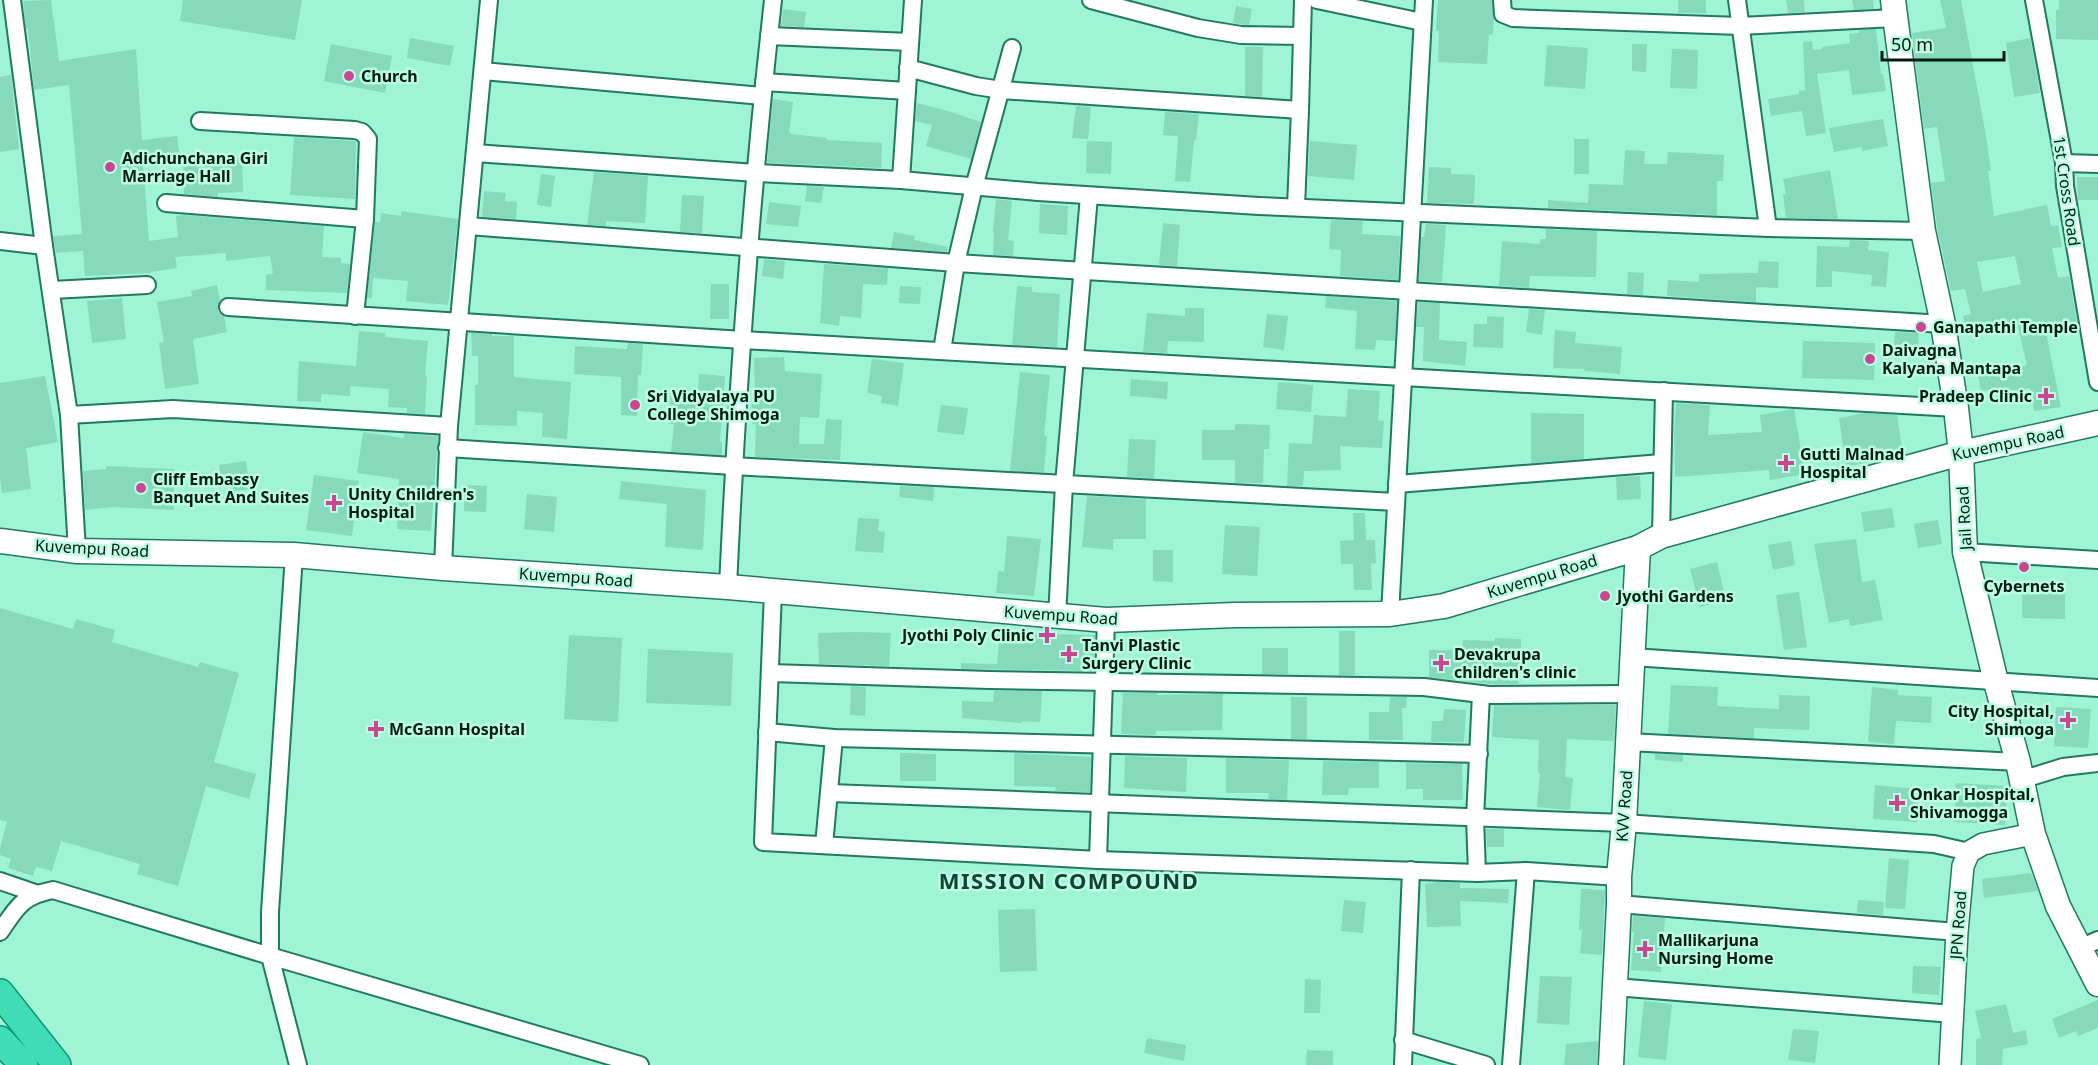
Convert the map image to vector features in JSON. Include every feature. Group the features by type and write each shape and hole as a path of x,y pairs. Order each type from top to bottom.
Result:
{"highway":[{"path":"0,993 57,1065"},
{"path":"0,1040 24,1065"}],"main road":[{"name":"Jail Road","path":"1894,9 1923,231 1943,324 1956,408 1961,453 1965,552 2020,771 2033,834 2058,906 2089,944 2098,984"},
{"name":"Kuvempu Road","path":"0,541 76,551 294,555 443,568 728,587 1106,620 1234,615 1390,614 1444,606 1638,548 1661,536 1961,453 2098,423"},
{"name":"KVV Road","path":"1611,1065 1619,904 1618,877 1638,548"}],"street":[{"path":"12,0 69,415 76,551"},
{"path":"443,568 447,448 489,0"},
{"path":"728,587 734,466 750,248 773,0"},
{"path":"901,180 913,0"},
{"path":"1091,0 1220,32 1241,35 1302,36"},
{"path":"1296,207 1303,0"},
{"path":"1317,0 1422,22"},
{"path":"1390,614 1424,0"},
{"path":"1502,0 1503,14 1513,18 1740,26 1894,9"},
{"path":"1737,0 1768,228"},
{"name":"1st Cross Road","path":"2034,0 2064,163 2064,186 2098,382"},
{"path":"769,36 910,42"},
{"path":"942,351 956,263 1012,48"},
{"path":"908,68 976,86 1001,90 1300,110"},
{"path":"483,71 763,89 907,90"},
{"path":"200,121 356,129 368,139 365,219 356,316"},
{"path":"475,153 756,173 901,180 1089,196 1412,214 1768,228 1923,231"},
{"path":"2064,163 2098,164"},
{"path":"1058,617 1064,484 1089,196"},
{"path":"166,203 365,219"},
{"path":"468,226 956,263 1943,324"},
{"path":"0,241 44,246"},
{"path":"52,290 147,285"},
{"path":"228,307 743,340 1956,408"},
{"path":"1661,536 1664,391"},
{"path":"69,415 173,409 449,426"},
{"path":"447,448 1396,502"},
{"path":"1397,484 1662,463"},
{"path":"1965,552 2098,560"},
{"path":"294,555 270,912 270,956 298,1065"},
{"path":"773,591 764,842 1098,860 1477,873 1526,872 1618,877"},
{"path":"1098,860 1106,620"},
{"path":"1632,657 2098,688"},
{"path":"771,673 1105,682 1424,687 1481,694 1630,694"},
{"path":"1477,873 1475,818 1481,694"},
{"path":"767,732 834,738 1479,754"},
{"path":"824,844 834,738"},
{"path":"1628,741 2020,771 2098,763"},
{"path":"830,793 1623,823 1934,844 1970,852 1983,844 2033,834"},
{"name":"JPN Road","path":"1950,1065 1963,866 1970,852"},
{"path":"1402,1065 1411,870"},
{"path":"1511,1065 1526,872"},
{"path":"0,881 35,893 53,890 640,1065"},
{"path":"0,932 17,907 35,893"},
{"path":"1619,904 1957,932"},
{"path":"1615,987 1953,1014"},
{"path":"1403,1040 1486,1065"}],"building":[{"path":"51,0 59,61 136,49 142,140 177,136 180,159 143,164 149,241 178,237 176,216 184,215 324,226 322,257 341,258 341,263 350,264 347,293 266,290 266,275 273,273 270,256 226,261 226,253 175,257 177,268 151,273 85,276 83,251 56,253 53,236 82,234 69,85 34,90 23,1"},
{"path":"183,0 302,0 295,40 180,21"},
{"path":"1438,0 1492,0 1493,35 1489,34 1487,64 1438,62 1439,31 1436,31"},
{"path":"1678,0 1706,0 1706,13 1678,13"},
{"path":"1786,0 1804,0 1805,12 1788,13"},
{"path":"1852,0 1873,0 1874,9 1854,10"},
{"path":"1940,0 1961,0 1986,136 1994,216 2047,205 2051,226 2058,225 2062,247 2052,248 2058,278 2069,276 2077,322 2045,327 2061,407 2034,411 2030,388 1999,394 1998,388 1981,391 1978,375 2027,365 2017,323 1966,332 1963,316 1971,314 1965,289 1951,291 1938,233 1931,183 1945,181 1937,127 1924,129 1912,33 1946,28","holes":["2015,256 2021,284 1983,292 1977,262"]},
{"path":"2059,0 2098,0 2098,40 2056,39 2056,10 2059,10"},
{"path":"1236,6 1252,9 1249,25 1233,23"},
{"path":"783,9 806,12 804,27 781,26"},
{"path":"1876,29 1881,74 1883,74 1886,91 1852,95 1849,70 1817,74 1826,133 1806,136 1802,111 1771,116 1768,99 1799,94 1799,91 1805,90 1803,42 1812,41 1813,50 1822,49 1822,47 1850,43 1849,34 1859,33 1859,30"},
{"path":"410,38 454,46 450,66 407,58"},
{"path":"2030,38 2040,93 2014,97 2006,43"},
{"path":"331,44 392,56 385,93 324,81"},
{"path":"1632,44 1647,44 1646,72 1632,71"},
{"path":"1547,45 1588,48 1585,89 1544,86"},
{"path":"1245,47 1263,47 1262,97 1245,96"},
{"path":"1672,49 1698,50 1697,89 1670,88"},
{"path":"11,75 19,149 0,152 0,77"},
{"path":"773,99 793,102 789,132 791,134 827,138 827,140 882,143 881,168 767,163"},
{"path":"917,103 981,122 971,159 926,146 932,125 915,121"},
{"path":"1076,106 1091,107 1088,139 1072,138"},
{"path":"1165,112 1199,114 1190,182 1175,181 1178,136 1163,135"},
{"path":"1883,119 1888,146 1862,151 1862,147 1834,152 1829,128"},
{"path":"294,137 356,141 355,199 290,195"},
{"path":"1574,139 1589,139 1589,174 1574,174"},
{"path":"1087,141 1112,142 1111,174 1086,173"},
{"path":"1310,141 1357,145 1354,180 1308,176"},
{"path":"1625,150 1645,151 1644,164 1667,164 1668,152 1724,155 1723,181 1717,181 1717,215 1548,208 1548,200 1588,203 1589,184 1623,185"},
{"path":"242,158 243,192 218,193 218,197 184,194 183,159"},
{"path":"1429,167 1451,168 1451,174 1475,175 1474,204 1427,203"},
{"path":"1830,170 1838,219 1786,218 1783,194 1786,194 1783,179"},
{"path":"594,172 648,176 645,223 606,221 606,226 587,225"},
{"path":"541,174 555,176 551,207 537,205"},
{"path":"2077,177 2098,177 2098,200 2078,200"},
{"path":"807,186 824,187 821,203 805,201"},
{"path":"484,191 506,193 505,201 517,202 516,219 482,217"},
{"path":"682,195 704,196 702,233 680,232"},
{"path":"996,199 1012,201 1008,240 1014,241 1013,256 993,255"},
{"path":"769,202 801,206 798,227 766,224"},
{"path":"1040,204 1068,206 1067,235 1039,233"},
{"path":"401,211 458,219 448,305 406,301 408,281 373,278 372,298 367,298 375,222 380,222 381,213 401,216"},
{"path":"1331,220 1363,221 1362,234 1400,236 1398,280 1340,276 1341,250 1329,249"},
{"path":"1163,223 1180,225 1177,266 1159,265"},
{"path":"1426,224 1446,225 1442,282 1419,281 1421,237 1424,237"},
{"path":"1546,229 1597,231 1596,277 1530,276 1529,288 1499,286 1502,241 1540,244 1540,239 1546,239"},
{"path":"894,232 915,236 914,240 948,247 947,252 891,248"},
{"path":"1850,240 1869,241 1868,250 1889,252 1886,287 1871,286 1872,275 1832,271 1832,287 1816,287 1817,246 1849,247"},
{"path":"764,259 785,261 783,279 762,276"},
{"path":"1759,261 1779,262 1778,288 1756,287 1756,302 1667,296 1668,280 1699,282 1699,274 1758,273"},
{"path":"824,264 888,268 887,285 863,284 861,318 840,316 839,326 820,323"},
{"path":"1628,272 1644,273 1643,295 1627,294"},
{"path":"711,284 729,284 729,319 710,319"},
{"path":"217,285 220,300 218,311 224,316 227,332 193,339 199,384 165,389 159,343 164,342 157,302 192,296 191,291"},
{"path":"900,286 921,287 920,304 899,303"},
{"path":"1017,286 1032,287 1032,292 1060,294 1057,347 1012,345"},
{"path":"1326,296 1397,301 1395,341 1376,340 1375,350 1355,349 1357,311 1325,308"},
{"path":"122,298 126,339 92,343 87,301"},
{"path":"1418,302 1440,303 1439,340 1467,342 1465,366 1423,361 1424,327 1416,327"},
{"path":"1185,308 1204,308 1204,342 1168,341 1167,353 1143,352 1147,313 1185,316"},
{"path":"1529,309 1545,310 1542,335 1526,332"},
{"path":"1267,314 1288,316 1284,350 1263,347"},
{"path":"1487,316 1504,317 1503,348 1473,347 1474,324 1487,324"},
{"path":"1555,330 1576,332 1575,343 1622,347 1620,374 1584,371 1585,369 1553,368"},
{"path":"359,331 385,333 385,337 428,341 425,414 407,413 407,408 388,407 389,389 350,386 350,396 321,394 321,402 297,401 299,361 356,366"},
{"path":"1895,332 1919,333 1918,347 1894,345"},
{"path":"471,333 514,336 514,377 571,382 567,439 542,437 543,413 517,411 517,426 475,425 478,356 472,356"},
{"path":"1803,341 1875,343 1874,380 1802,378"},
{"path":"628,343 643,344 641,375 638,375 637,416 621,415 621,377 574,374 575,346 627,349"},
{"path":"784,357 785,371 822,374 819,418 800,417 799,444 824,444 826,419 842,420 840,460 755,457 756,424 752,424 752,396 755,396 754,358"},
{"path":"872,359 904,363 898,406 881,403 882,396 867,393"},
{"path":"1020,372 1050,375 1044,436 1047,436 1044,472 1010,471"},
{"path":"699,374 725,376 720,442 722,442 722,455 671,452 674,424 669,424 671,389 698,391"},
{"path":"45,376 58,442 26,448 31,489 2,493 0,383"},
{"path":"1131,379 1168,382 1167,399 1130,396"},
{"path":"1278,382 1313,385 1311,412 1276,409"},
{"path":"1348,389 1380,391 1378,420 1384,421 1382,448 1340,446 1341,470 1304,471 1303,486 1287,486 1289,443 1312,444 1314,415 1346,417"},
{"path":"1676,403 1710,405 1708,435 1762,432 1760,415 1794,409 1805,474 1770,480 1769,470 1675,477"},
{"path":"941,405 968,408 964,435 937,432"},
{"path":"1531,413 1584,414 1584,459 1531,463"},
{"path":"1865,413 1897,415 1903,454 1879,461 1846,466 1839,418"},
{"path":"1235,424 1270,425 1269,449 1264,449 1263,483 1235,483 1235,460 1202,460 1202,430 1235,430"},
{"path":"363,432 404,438 404,434 438,436 431,531 397,529 399,479 357,473"},
{"path":"1129,439 1156,440 1154,478 1127,477"},
{"path":"246,461 250,489 230,492 229,483 221,484 219,465"},
{"name":"Cliff Embassy Banquet And Suites","path":"106,466 174,469 174,510 113,507 85,510 83,471 106,469"},
{"path":"314,475 359,481 352,536 306,530"},
{"path":"1640,476 1641,499 1617,500 1616,477"},
{"path":"621,481 706,490 703,550 665,547 667,504 619,499"},
{"path":"465,485 487,486 486,512 464,511"},
{"path":"900,486 934,487 933,501 899,497"},
{"path":"527,494 557,497 554,532 524,529"},
{"path":"1087,496 1146,499 1146,539 1113,539 1113,550 1082,547"},
{"path":"1892,508 1895,527 1864,532 1861,512"},
{"path":"1353,513 1365,513 1366,540 1375,540 1376,563 1371,564 1372,590 1354,590 1353,564 1341,564 1340,541 1354,540"},
{"path":"858,518 879,519 878,531 885,532 883,553 855,551"},
{"path":"1938,520 1942,544 1918,548 1914,524"},
{"path":"1225,525 1260,527 1257,576 1222,574"},
{"path":"1007,536 1041,539 1034,596 996,593 998,571 1004,572"},
{"path":"1856,539 1862,582 1875,580 1883,620 1850,626 1849,619 1829,623 1814,544"},
{"path":"1791,541 1795,565 1773,570 1768,545"},
{"path":"1153,550 1173,550 1173,582 1153,581"},
{"path":"1717,562 1726,600 1700,607 1690,569"},
{"path":"2022,590 2065,591 2065,619 2022,618"},
{"path":"1799,592 1807,647 1784,650 1776,595"},
{"path":"0,608 73,629 76,619 115,630 112,642 198,667 200,662 239,673 214,762 256,774 249,799 206,786 178,886 137,874 140,864 61,841 52,871 36,867 33,876 8,868 11,859 0,855 7,822 0,820"},
{"path":"1000,630 1017,631 1017,633 1095,635 1093,671 961,669 961,663 997,664"},
{"path":"1339,631 1355,631 1355,675 1339,675"},
{"path":"818,633 891,633 889,666 819,664"},
{"path":"569,635 622,638 618,722 564,719"},
{"path":"1495,638 1521,639 1521,672 1519,672 1518,684 1490,684 1429,677 1429,650 1462,650 1463,640 1495,641"},
{"path":"1262,648 1288,648 1288,674 1262,674"},
{"path":"648,649 733,653 731,706 646,703"},
{"path":"1671,685 1718,687 1717,706 1779,709 1779,695 1810,696 1809,730 1754,728 1754,738 1668,734"},
{"path":"851,686 866,687 865,716 850,715"},
{"path":"1872,687 1898,690 1898,695 1932,697 1931,723 1896,721 1894,744 1868,742"},
{"path":"994,691 1042,691 1040,722 1022,721 1022,723 962,718 962,701 993,702"},
{"path":"1123,693 1223,694 1222,730 1156,731 1156,735 1121,734"},
{"path":"1291,697 1307,697 1307,739 1291,739"},
{"path":"1390,697 1407,697 1406,708 1402,708 1403,740 1369,740 1369,712 1389,712"},
{"path":"1494,705 1616,705 1614,741 1567,739 1565,777 1573,778 1570,810 1537,807 1540,773 1538,773 1539,740 1492,737"},
{"path":"2056,707 2091,709 2088,748 2054,746"},
{"path":"1444,709 1466,710 1464,742 1431,742 1432,721 1443,721"},
{"path":"900,753 936,754 936,781 900,781"},
{"path":"1014,753 1091,757 1090,792 1055,791 1056,787 1014,786"},
{"path":"1655,754 1683,755 1683,762 1655,760"},
{"path":"1125,756 1187,758 1186,792 1124,788"},
{"path":"1226,758 1289,760 1287,800 1268,799 1269,793 1226,793"},
{"path":"1323,761 1379,762 1379,788 1349,788 1348,795 1322,795"},
{"path":"1406,763 1462,764 1463,800 1423,800 1423,789 1406,789"},
{"path":"1956,783 2007,786 2005,825 1954,822"},
{"path":"1875,785 1919,789 1917,822 1873,819"},
{"path":"1486,829 1504,829 1504,847 1487,847"},
{"path":"1889,858 1909,860 1905,909 1885,908"},
{"path":"2031,873 2038,891 1984,898 1982,879"},
{"path":"1460,883 1460,888 1509,889 1508,903 1460,901 1461,926 1427,927 1425,884"},
{"path":"1581,889 1605,890 1602,955 1580,953"},
{"path":"1344,900 1366,902 1363,933 1341,931"},
{"path":"1858,900 1884,902 1883,915 1857,913"},
{"path":"1035,909 1037,971 1000,972 998,910"},
{"path":"1633,916 1665,918 1661,972 1631,970"},
{"path":"1913,966 1941,967 1939,995 1912,993"},
{"path":"1540,976 1572,977 1569,1025 1537,1023"},
{"path":"1305,979 1321,980 1320,1013 1304,1013"},
{"path":"2098,1000 2098,1028 2078,1036 2076,1031 2059,1038 2052,1019"},
{"path":"1644,1001 1672,1004 1666,1060 1638,1057"},
{"path":"2006,1004 2013,1033 2026,1030 2028,1044 2003,1049 2002,1065 1976,1065 1976,1039 1981,1038 1975,1011"},
{"path":"1793,1029 1819,1031 1815,1063 1788,1060"},
{"path":"1147,1038 1186,1045 1184,1061 1144,1053"},
{"path":"1598,1041 1597,1065 1564,1065 1566,1044"},
{"path":"1307,1050 1333,1051 1333,1065 1306,1065"}],"place":[{"name":"Church","path":"349,76"},
{"name":"Adichunchana Giri Marriage Hall","path":"110,167"},
{"name":"Ganapathi Temple","path":"1921,327"},
{"name":"Daivagna Kalyana Mantapa","path":"1870,359"},
{"name":"Pradeep Clinic","path":"2046,396"},
{"name":"Sri Vidyalaya PU College Shimoga","path":"635,405"},
{"name":"Gutti Malnad Hospital","path":"1786,463"},
{"name":"Cliff Embassy Banquet And Suites","path":"141,488"},
{"name":"Unity Children's Hospital","path":"334,503"},
{"name":"Cybernets","path":"2024,567"},
{"name":"Jyothi Gardens","path":"1605,596"},
{"name":"Jyothi Poly Clinic","path":"1047,635"},
{"name":"Tanvi Plastic Surgery Clinic","path":"1069,654"},
{"name":"Devakrupa children's clinic","path":"1441,663"},
{"name":"City Hospital, Shimoga","path":"2068,720"},
{"name":"McGann Hospital","path":"376,729"},
{"name":"Onkar Hospital, Shivamogga","path":"1897,803"},
{"name":"Mallikarjuna Nursing Home","path":"1645,949"}],"district":[{"name":"MISSION COMPOUND","path":"1069,880"}]}
